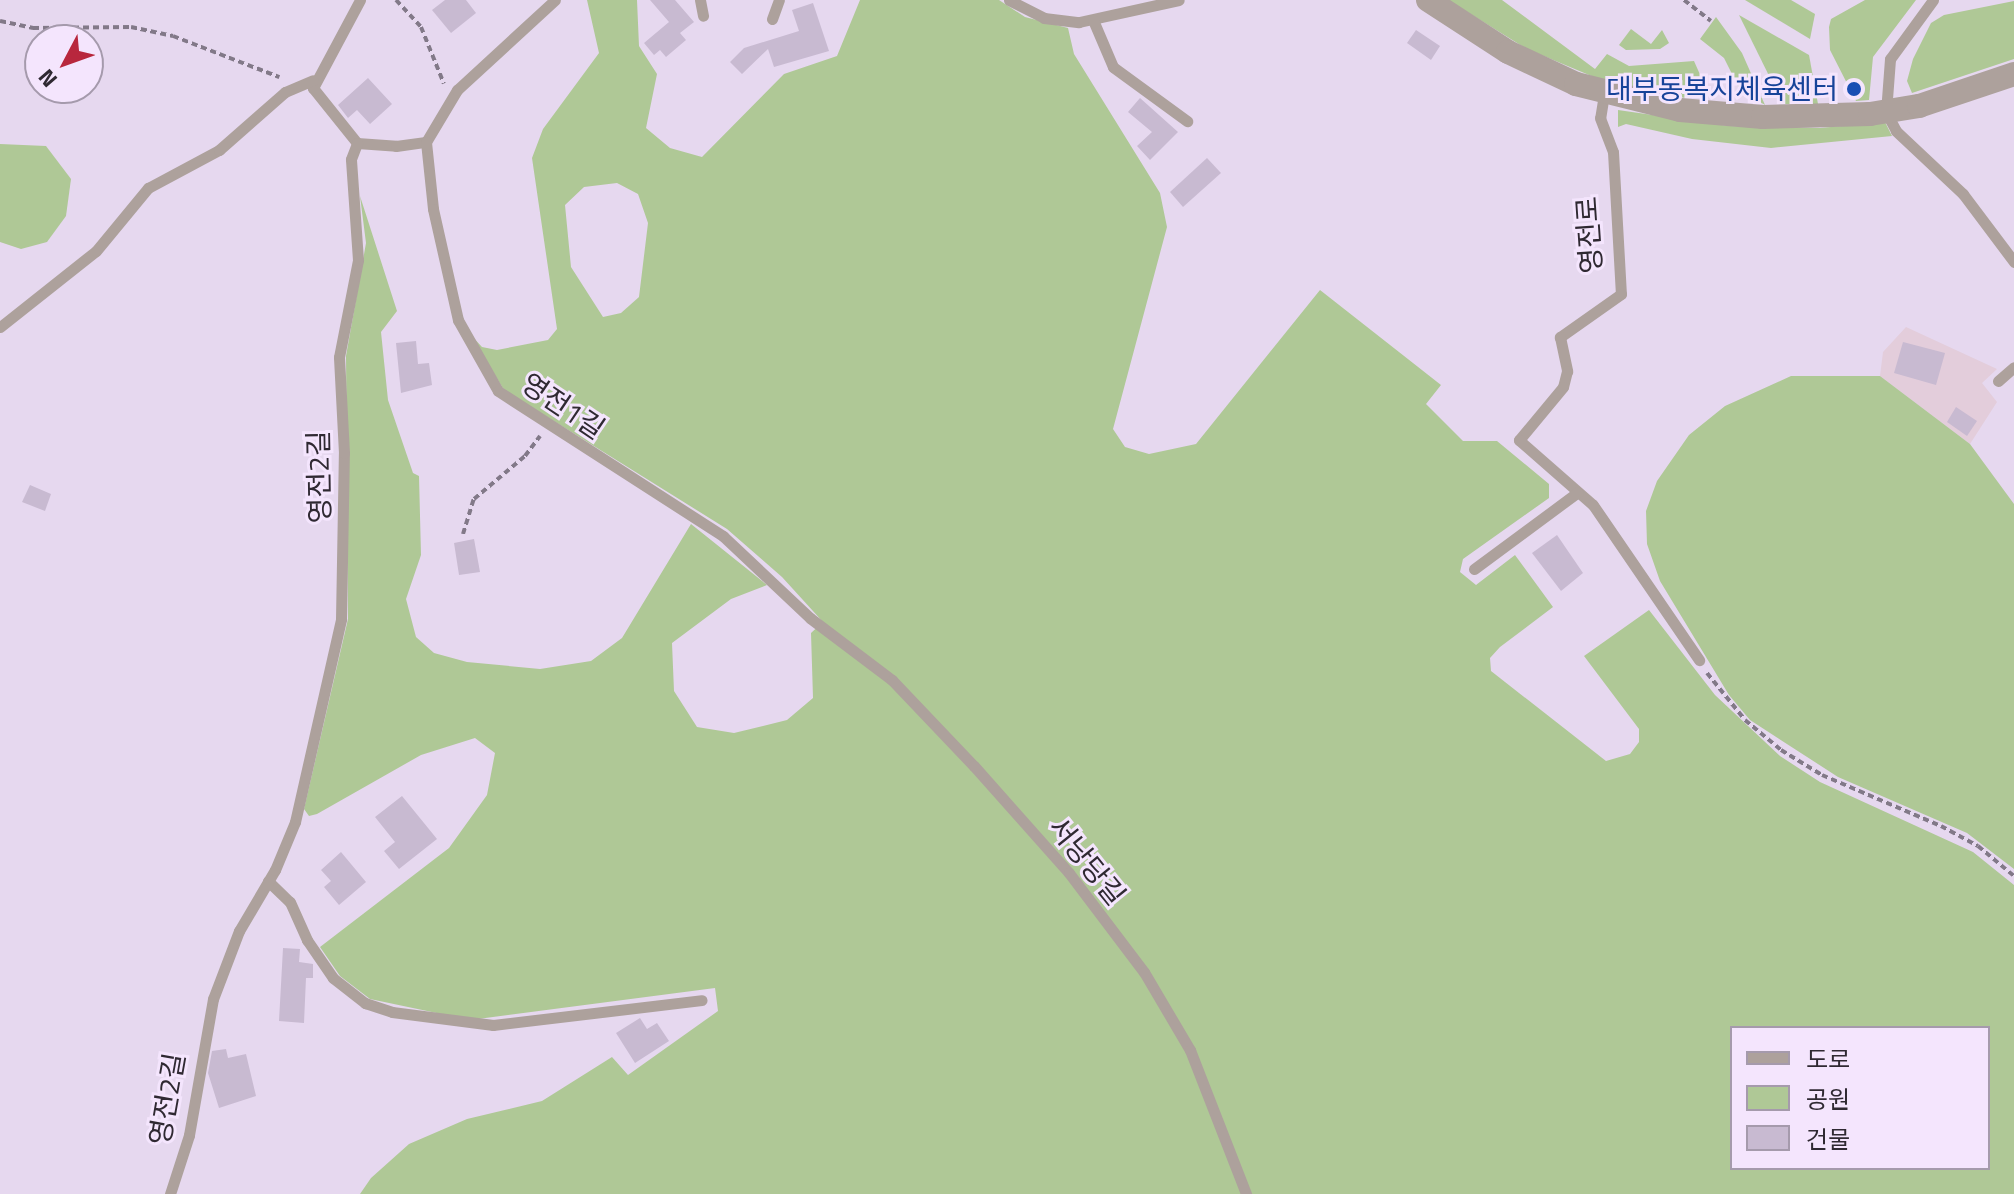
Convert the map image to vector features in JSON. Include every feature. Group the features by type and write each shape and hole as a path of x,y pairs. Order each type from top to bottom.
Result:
{"street":[{"path":"1428,0 1508,52 1604,94 1680,110 1763,117 1886,112 2014,74"}],"lane":[{"path":"0,327 96,251 148,188 219,150 300,84 313,80 360,0"},
{"path":"313,80 317,95 357,143 426,142 450,101 555,0"},
{"path":"700,0 703,16"},
{"path":"772,19 779,0"},
{"path":"1009,0 1044,18 1093,20 1179,0"},
{"path":"1933,0 1890,59 1886,112 1896,131 1971,203 2008,246 2014,262"},
{"path":"1093,20 1113,67 1187,121"},
{"name":"영전로","path":"1604,94 1600,118 1613,152 1621,294 1560,337 1567,371 1563,387 1519,440 1605,520 1699,660"},
{"name":"영전1길","path":"426,142 433,209 458,320 470,350 498,391 546,427 723,536 810,618"},
{"name":"영전2길","path":"170,1194 189,1135 213,999 239,931 268,881 295,822 341,619 344,453 339,357 358,260 351,159 357,143"},
{"path":"1998,381 2014,367"},
{"path":"1474,569 1578,492"},
{"name":"서낭당길","path":"810,618 892,680 1088,897 1144,972 1190,1050 1246,1194"},
{"path":"268,881 290,902 307,940 333,978 365,1003 392,1012 493,1025 702,1000"}],"path":[{"path":"396,0 421,27 450,101"},
{"path":"1684,0 1711,21"},
{"path":"0,21 33,28 131,27 173,36 300,84"},
{"path":"463,534 474,499 525,456 546,427"},
{"path":"1699,660 1745,720 1781,750 1822,775 1941,826 1978,846 2014,876"}],"shaded area":[{"path":"1906,327 1997,369 1982,383 1997,402 1970,444 1880,376 1883,352"}],"green space":[{"path":"587,0 637,0 639,46 657,74 646,128 670,148 702,157 784,74 837,56 860,0 999,0 1025,17 1068,28 1074,54 1160,193 1167,227 1113,429 1125,447 1149,454 1196,444 1320,290 1441,385 1426,404 1463,441 1497,441 1549,484 1549,498 1463,559 1460,572 1476,585 1515,555 1553,607 1500,647 1490,658 1491,671 1606,761 1630,754 1639,742 1639,729 1584,656 1649,610 1715,695 1780,756 1820,782 1973,852 2014,885 2014,1194 360,1194 371,1178 409,1144 467,1119 542,1101 612,1057 628,1075 718,1011 715,988 470,1020 370,999 340,976 320,947 449,848 487,795 495,753 475,738 421,755 317,814 309,816 304,809 348,619 346,356 366,243 360,196 397,311 381,332 388,400 413,473 419,476 421,555 406,599 416,637 434,653 467,662 540,669 591,661 622,638 691,524 767,585 731,599 672,643 674,691 697,727 734,733 787,720 813,698 811,633 823,622 782,577 727,529 504,390 470,334 482,347 497,350 548,340 557,329 532,158 543,129 599,53","holes":["617,183 638,194 648,223 639,297 621,313 603,317 571,267 565,205 584,187"]},
{"path":"1448,0 1502,0 1595,69 1607,54 1629,66 1694,61 1702,79 1685,98 1601,80 1527,49"},
{"path":"1745,0 1791,0 1815,14 1810,39"},
{"path":"1865,0 1916,0 1873,57 1869,100 1856,101 1830,50 1829,27 1831,19"},
{"path":"2014,1 2014,59 1912,93 1907,81 1913,59 1931,23 1944,15"},
{"path":"1739,15 1809,55 1818,104 1783,104"},
{"path":"1716,17 1742,53 1765,105 1740,90 1724,58 1700,39"},
{"path":"1631,29 1651,44 1662,30 1669,43 1660,49 1626,50 1619,45"},
{"path":"1618,110 1729,126 1820,128 1885,122 1892,136 1771,148 1692,139 1626,124 1618,127"},
{"path":"0,144 46,146 71,179 66,216 47,242 21,249 0,242"},
{"path":"1791,376 1880,376 1970,444 2014,504 2014,869 1967,833 1838,777 1750,720 1729,695 1660,581 1647,544 1646,511 1657,481 1689,435 1725,406"}],"building":[{"path":"445,0 466,0 476,13 451,33 432,10"},
{"path":"650,0 675,0 694,22 680,33 686,40 666,57 660,50 654,55 644,43 669,22"},
{"path":"813,3 829,51 774,67 768,49 742,74 730,62 744,48 799,31 792,10"},
{"path":"1416,30 1440,46 1431,60 1407,43"},
{"path":"368,78 392,104 370,124 357,110 348,118 338,105"},
{"path":"1140,98 1178,132 1150,160 1137,146 1152,132 1128,112"},
{"path":"1207,158 1221,173 1183,207 1170,192"},
{"path":"416,341 418,364 429,363 432,385 401,393 396,343"},
{"path":"1903,342 1945,353 1936,385 1894,373"},
{"path":"1956,407 1977,421 1967,436 1947,422"},
{"path":"30,485 51,494 45,511 22,502"},
{"path":"1557,535 1583,573 1561,591 1532,553"},
{"path":"474,539 480,572 459,575 454,543"},
{"path":"402,796 437,839 399,869 384,851 395,842 375,817"},
{"path":"341,852 366,882 339,905 324,887 331,881 321,870"},
{"path":"283,948 300,949 299,962 313,964 313,978 306,978 304,1023 279,1021"},
{"path":"640,1018 647,1029 657,1023 669,1041 635,1063 616,1033"},
{"path":"226,1049 228,1058 246,1054 256,1096 219,1108 208,1073 212,1051"}],"place":[{"name":"대부동복지체육센터","path":"1854,89"}]}
